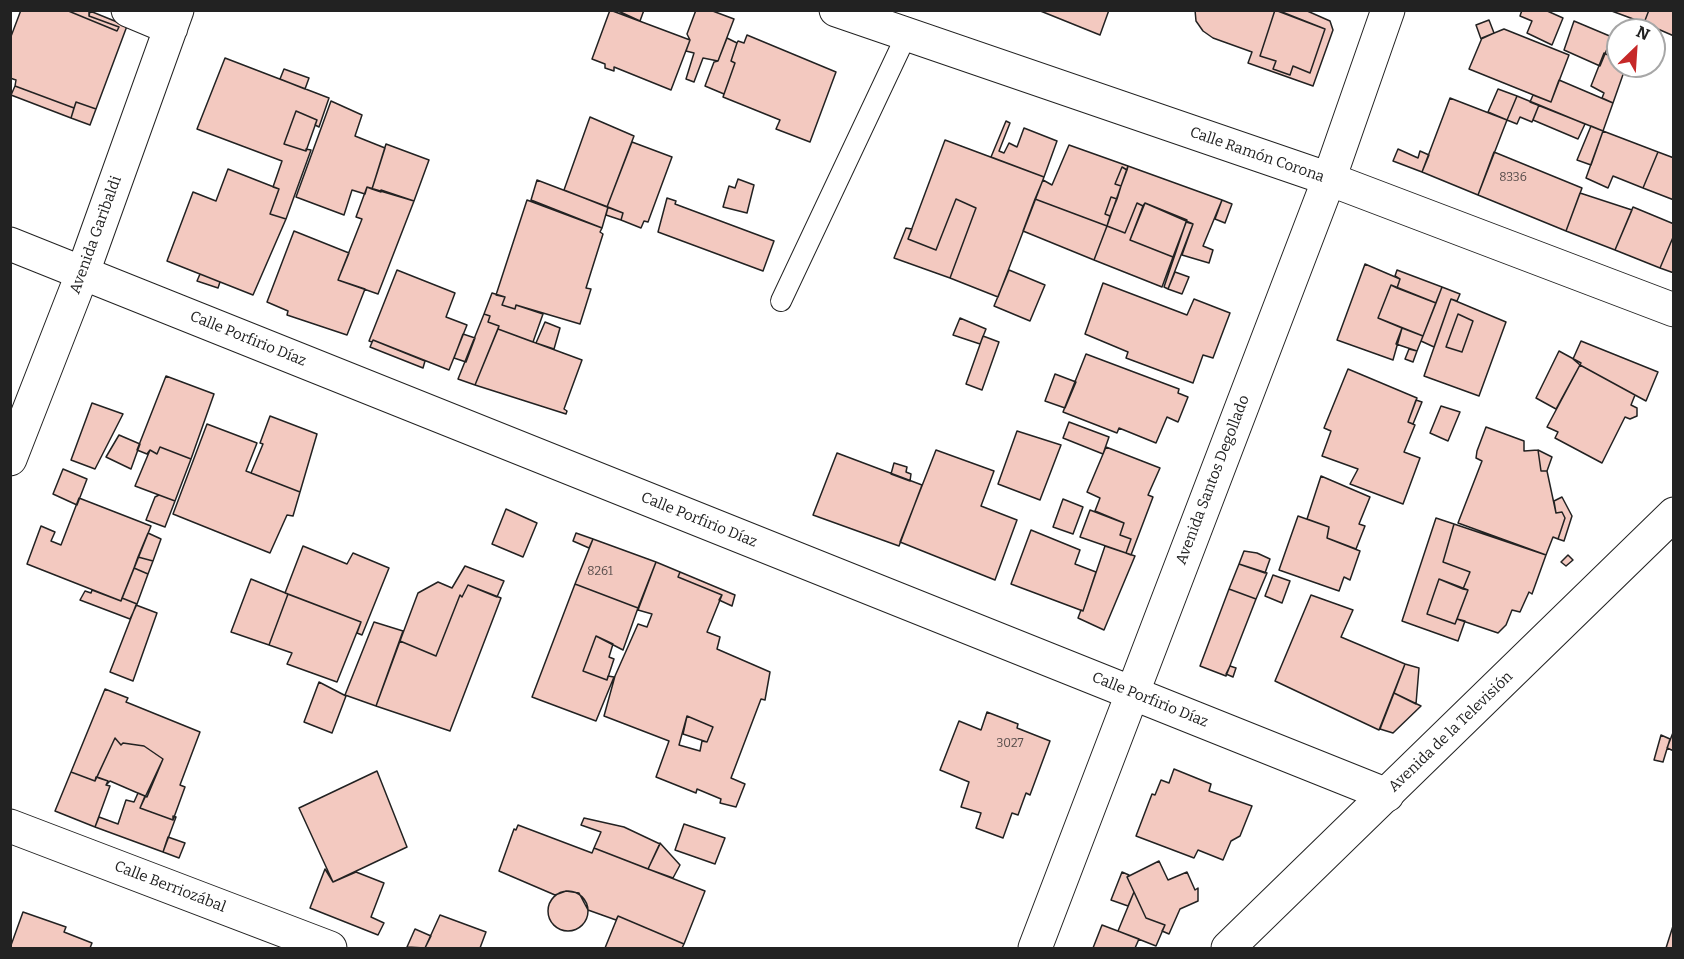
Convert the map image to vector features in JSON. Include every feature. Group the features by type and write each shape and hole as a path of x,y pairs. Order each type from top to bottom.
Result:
{"street":[{"path":"128,10 174,19"},
{"name":"Calle Ramón Corona","path":"836,10 906,36 1329,179 1674,310"},
{"name":"Avenida Santos Degollado","path":"1035,948 1329,179 1388,10"},
{"name":"Avenida Garibaldi","path":"10,459 83,272 174,19"},
{"name":"Calle Porfirio Díaz","path":"10,244 1387,795"},
{"name":"Avenida de la Televisión","path":"1228,948 1674,514"},
{"name":"Calle Berriozábal","path":"10,826 330,948"}],"lane":[{"path":"781,301 906,36"}],"building":[{"path":"21,10 66,10 117,31 119,27 89,16 90,11 127,26 96,109 76,102 74,108 15,86 16,80 10,78 10,39"},
{"path":"66,10 89,10 89,16 119,27 117,31"},
{"path":"610,10 690,40 671,90 614,67 614,71 605,68 605,64 592,59"},
{"path":"616,10 644,10 640,21"},
{"path":"696,10 710,10 734,19 718,61 703,58 694,82 686,79 694,53 686,51 690,40 687,34"},
{"path":"1038,10 1109,10 1100,35"},
{"path":"1195,10 1275,10 1260,56 1276,61 1273,69 1290,75 1293,66 1310,73 1325,29 1277,10 1305,10 1330,21 1333,30 1313,86 1248,63 1252,52 1213,38 1203,31 1196,21"},
{"path":"1275,10 1325,29 1310,73 1293,66 1290,75 1273,69 1276,61 1260,56"},
{"path":"1522,10 1545,10 1563,18 1552,45 1527,33 1532,21 1520,16"},
{"path":"1609,10 1649,10 1646,18 1631,18"},
{"path":"1649,10 1674,10 1674,36 1666,33 1666,18 1646,18"},
{"path":"1489,20 1494,33 1481,39 1476,25"},
{"path":"1574,21 1606,34 1606,52 1600,66 1564,50"},
{"path":"1504,29 1569,55 1551,102 1469,69 1482,38"},
{"path":"747,35 836,72 810,142 776,129 780,120 723,97 735,63 731,61 737,43 738,41 744,43"},
{"path":"727,38 737,43 731,61 735,63 724,94 705,86 714,62 718,61"},
{"path":"1604,53 1606,54 1606,78 1622,78 1613,103 1602,98 1604,93 1591,86"},
{"path":"225,58 329,98 319,127 315,125 317,120 296,111 284,144 306,151 306,149 311,150 286,219 270,214 279,189 273,187 282,161 197,129"},
{"path":"284,69 309,78 305,89 280,79"},
{"path":"1559,80 1613,103 1603,131 1530,102 1533,95 1551,102"},
{"path":"15,86 74,108 71,118 11,95"},
{"path":"1498,89 1517,96 1507,120 1488,112"},
{"path":"1517,96 1539,105 1532,122 1520,117 1517,124 1507,120"},
{"path":"1450,98 1507,120 1478,195 1422,172"},
{"path":"331,101 362,115 355,136 385,148 372,189 367,187 365,194 352,190 344,215 296,197"},
{"path":"76,102 96,109 90,125 71,118"},
{"path":"1539,105 1585,124 1578,139 1533,120"},
{"path":"296,111 317,120 306,151 284,144"},
{"path":"590,117 634,136 607,207 564,190"},
{"path":"1006,121 1010,123 999,151 1004,153 1009,143 1017,147 1024,128 1057,141 1044,177 991,157"},
{"path":"1591,126 1603,131 1591,165 1577,160"},
{"path":"1603,131 1658,152 1643,188 1613,176 1608,188 1586,178"},
{"path":"945,140 1044,177 998,297 950,278 976,208 956,199 936,250 908,239"},
{"path":"632,142 672,157 648,222 644,221 641,228 621,220 623,213 607,207"},
{"path":"386,144 429,160 414,201 372,189"},
{"path":"1069,145 1128,166 1127,170 1122,167 1115,184 1121,186 1117,199 1111,197 1105,214 1110,216 1107,226 1035,199 1043,180 1052,185"},
{"path":"1398,149 1418,158 1420,151 1429,155 1422,172 1393,161"},
{"path":"1494,152 1582,188 1566,231 1478,195"},
{"path":"1658,152 1674,158 1674,200 1643,188"},
{"path":"1128,166 1222,200 1203,246 1213,250 1209,263 1182,255 1193,224 1145,203 1143,206 1137,203 1125,233 1107,226"},
{"path":"1122,167 1127,170 1121,186 1115,184"},
{"path":"228,169 279,189 270,214 286,219 253,295 167,261 193,192 216,201"},
{"path":"738,179 754,185 747,213 723,207 729,186 735,188"},
{"path":"537,180 608,207 602,228 531,200"},
{"path":"367,187 414,201 378,294 338,280 362,219 356,217"},
{"path":"1580,193 1632,210 1615,250 1566,231"},
{"path":"1111,197 1117,199 1110,216 1105,214"},
{"path":"667,198 676,201 675,204 774,241 763,271 658,232"},
{"path":"956,199 976,208 950,278 894,258 906,228 912,229 908,239 936,250"},
{"path":"1035,199 1107,226 1094,260 1023,231"},
{"path":"527,200 602,228 600,232 603,234 586,288 591,289 580,324 516,305 515,309 502,305 505,297 496,295"},
{"path":"1222,200 1232,204 1225,223 1215,219"},
{"path":"1137,203 1143,206 1130,240 1173,257 1162,287 1094,260 1107,226 1125,233"},
{"path":"1145,203 1187,220 1173,257 1130,240"},
{"path":"608,207 623,213 621,220 606,215"},
{"path":"1633,207 1674,224 1674,235 1660,268 1615,250"},
{"path":"1186,222 1193,224 1168,289 1164,287"},
{"path":"294,231 349,253 338,280 365,289 347,335 287,315 288,311 267,302"},
{"path":"1674,235 1674,273 1660,268"},
{"path":"1365,264 1400,279 1397,288 1391,285 1378,318 1402,328 1393,360 1337,340"},
{"path":"397,270 455,293 446,317 467,325 449,370 373,340 369,341"},
{"path":"1009,270 1045,285 1030,321 994,306"},
{"path":"1397,270 1442,287 1436,303 1397,288 1400,279 1395,276"},
{"path":"1175,272 1189,277 1182,294 1168,289"},
{"path":"200,274 220,282 218,288 197,281"},
{"path":"1103,283 1187,315 1194,299 1230,313 1213,358 1203,355 1193,383 1126,358 1128,352 1085,334"},
{"path":"1391,285 1436,303 1423,336 1378,318"},
{"path":"1442,287 1460,294 1457,301 1451,299 1434,347 1421,341"},
{"path":"492,293 505,297 502,305 515,309 516,305 543,314 533,342 498,329 499,326 488,322 490,316 484,314"},
{"path":"1451,299 1506,322 1479,396 1424,376","holes":["1458,314 1473,321 1462,352 1446,347"]},
{"path":"484,314 490,316 488,322 499,326 475,385 458,379"},
{"path":"1458,314 1473,321 1462,352 1446,347"},
{"path":"960,318 986,329 980,344 953,335"},
{"path":"545,322 560,328 554,349 536,343"},
{"path":"1402,328 1423,336 1417,351 1396,344"},
{"path":"498,329 582,360 564,409 567,411 566,414 475,385"},
{"path":"463,334 475,338 466,362 454,358"},
{"path":"983,336 999,342 982,390 966,384"},
{"path":"373,340 425,361 423,368 370,347"},
{"path":"1581,341 1658,372 1646,401 1573,359"},
{"path":"1409,349 1417,351 1413,362 1405,359"},
{"path":"1559,351 1581,363 1556,409 1536,398"},
{"path":"1086,354 1179,389 1178,393 1188,397 1178,422 1167,417 1156,443 1119,428 1117,433 1063,412"},
{"path":"1580,365 1635,395 1631,405 1637,408 1637,416 1630,419 1625,417 1602,463 1555,438 1558,432 1547,427"},
{"path":"1348,369 1417,398 1408,422 1415,425 1404,452 1420,458 1403,504 1350,484 1358,469 1322,456 1331,431 1324,428"},
{"path":"1055,374 1076,382 1065,408 1045,401"},
{"path":"166,376 214,394 191,459 160,447 157,454 150,450 147,454 137,450"},
{"path":"1416,400 1422,402 1413,424 1408,422"},
{"path":"92,403 123,414 95,469 71,460"},
{"path":"1441,406 1460,412 1448,441 1430,433"},
{"path":"270,416 317,434 300,492 251,473 263,444 260,443"},
{"path":"1069,422 1109,437 1103,454 1063,438"},
{"path":"207,424 257,443 246,471 300,492 293,516 287,515 270,553 173,514"},
{"path":"1486,427 1524,441 1524,451 1538,450 1541,471 1547,471 1556,513 1562,512 1565,518 1558,539 1553,537 1546,555 1458,523 1482,461 1476,458"},
{"path":"1017,431 1061,445 1040,500 998,484"},
{"path":"119,435 140,444 131,469 106,457"},
{"path":"160,447 191,459 175,501 135,486 150,450 157,454"},
{"path":"1106,447 1160,468 1148,495 1153,497 1131,555 1126,553 1131,539 1120,535 1124,523 1095,511 1100,498 1087,492"},
{"path":"936,450 994,471 981,506 1017,520 995,580 900,542"},
{"path":"1538,450 1552,457 1547,471 1541,471"},
{"path":"837,453 922,485 899,546 813,515"},
{"path":"894,463 907,467 906,472 911,474 910,481 891,474"},
{"path":"63,469 87,479 77,505 53,494"},
{"path":"1321,476 1370,497 1359,524 1365,526 1356,549 1327,538 1329,527 1307,519"},
{"path":"159,495 175,501 165,527 146,520 155,497"},
{"path":"1562,497 1572,516 1564,541 1558,539 1565,518 1562,512 1556,513 1554,501"},
{"path":"79,498 151,526 121,601 27,564 41,526 55,532 51,541 61,545"},
{"path":"1063,499 1083,507 1073,534 1053,527"},
{"path":"506,509 537,523 523,557 492,544"},
{"path":"1090,510 1124,523 1120,535 1131,539 1126,553 1080,537"},
{"path":"1298,516 1329,527 1327,538 1360,551 1350,580 1344,577 1339,591 1279,570"},
{"path":"1436,518 1454,524 1443,562 1470,572 1463,589 1439,579 1427,614 1455,624 1457,619 1465,621 1458,641 1402,621"},
{"path":"1454,524 1546,555 1532,594 1529,592 1520,612 1512,610 1506,625 1498,633 1457,619 1468,590 1463,589 1470,572 1443,562"},
{"path":"1031,530 1080,550 1075,564 1096,572 1083,611 1011,584"},
{"path":"148,533 161,539 153,561 138,557"},
{"path":"576,533 593,539 589,548 573,541"},
{"path":"593,539 656,562 638,608 575,584"},
{"path":"303,546 347,564 353,553 389,568 362,635 357,633 361,622 285,593"},
{"path":"1105,546 1135,556 1104,630 1078,618 1081,610 1083,611"},
{"path":"1244,551 1257,553 1270,559 1265,573 1239,564"},
{"path":"1568,555 1573,560 1566,566 1561,562"},
{"path":"138,557 153,561 148,574 134,568"},
{"path":"656,562 680,572 678,577 722,595 707,632 720,637 717,649 770,672 765,700 761,699 731,778 745,784 736,807 720,803 721,799 697,789 696,793 656,777 669,741 604,716 615,676 638,624 647,627 652,614 638,610","holes":["687,716 713,727 707,742 702,741 700,751 679,745"]},
{"path":"1239,564 1267,573 1256,599 1229,589"},
{"path":"465,566 504,581 497,597 468,585 462,597 460,595 436,656 400,641 418,593 438,582 452,588"},
{"path":"134,568 148,574 137,604 122,598"},
{"path":"680,572 735,595 732,606 719,600 722,595 678,577"},
{"path":"1273,575 1290,581 1282,603 1265,596"},
{"path":"251,579 288,594 269,645 231,632"},
{"path":"1439,579 1468,590 1455,624 1427,614"},
{"path":"575,584 638,608 623,650 596,636 583,671 607,680 608,676 614,677 596,721 532,697"},
{"path":"468,585 501,598 450,731 376,706 400,641 436,656 460,595 462,597"},
{"path":"1229,589 1256,599 1226,676 1200,666"},
{"path":"92,590 121,601 122,598 137,604 130,619 80,600 85,591 91,593"},
{"path":"288,594 361,622 337,682 287,664 292,653 269,645"},
{"path":"1311,595 1353,610 1341,637 1405,664 1379,730 1275,681"},
{"path":"136,605 157,613 133,681 110,672"},
{"path":"374,622 403,631 376,706 345,695"},
{"path":"596,636 613,644 609,657 614,659 607,680 583,671"},
{"path":"1405,664 1419,668 1416,704 1394,693"},
{"path":"1230,666 1236,668 1233,677 1226,674"},
{"path":"319,682 346,696 332,733 304,722"},
{"path":"105,689 128,698 126,702 200,732 180,785 185,787 173,820 140,808 163,759 144,746 123,743 121,745 115,738 95,781 71,772"},
{"path":"1394,693 1421,706 1393,733 1380,729"},
{"path":"987,712 1018,724 1017,728 1050,741 1030,795 1026,793 1018,815 1012,813 1003,838 976,828 981,813 961,807 969,782 940,770 959,721 981,730"},
{"path":"687,716 713,727 707,742 683,734"},
{"path":"1674,730 1674,751 1667,748"},
{"path":"1661,735 1670,739 1663,762 1654,760"},
{"path":"115,738 121,745 123,743 144,746 163,759 147,797 110,781 106,785 108,781 97,777"},
{"path":"1174,769 1211,784 1209,791 1252,806 1240,836 1231,841 1223,860 1198,850 1194,858 1136,836 1152,794 1155,795 1161,780 1169,783"},
{"path":"377,771 407,847 333,882 299,808"},
{"path":"71,772 95,781 96,777 108,781 106,785 110,786 95,827 55,811"},
{"path":"138,793 145,796 140,808 173,820 173,816 176,817 163,852 95,827 99,817 118,824 126,800 134,802"},
{"path":"584,818 624,827 660,844 648,869 594,848 601,832 581,825"},
{"path":"684,824 725,838 715,864 675,850"},
{"path":"518,825 592,853 594,848 705,891 684,944 618,916 616,920 588,910 579,893 566,891 555,895 499,871 514,829 516,830"},
{"path":"168,837 185,843 179,858 163,852"},
{"path":"660,843 680,865 673,878 648,869"},
{"path":"1159,861 1168,880 1187,872 1195,890 1198,888 1198,901 1180,909 1169,934 1162,931 1165,925 1146,918 1127,877"},
{"path":"325,869 333,882 356,872 384,883 371,917 384,923 378,935 310,908"},
{"path":"1122,872 1129,875 1127,877 1134,892 1128,906 1111,900"},
{"path":"568,891 576,892 582,897 587,903 587,919 582,925 576,930 568,931 560,930 554,925 549,919 548,911 549,903 554,897 560,892"},
{"path":"1134,892 1146,918 1165,925 1156,946 1118,931"},
{"path":"23,912 66,927 64,932 92,943 90,948 10,948"},
{"path":"440,915 486,932 480,948 425,948"},
{"path":"618,916 684,944 682,948 605,948"},
{"path":"1102,925 1139,939 1135,948 1093,948"},
{"path":"1673,926 1674,948 1666,948"},
{"path":"415,929 431,936 425,948 407,947"}]}
